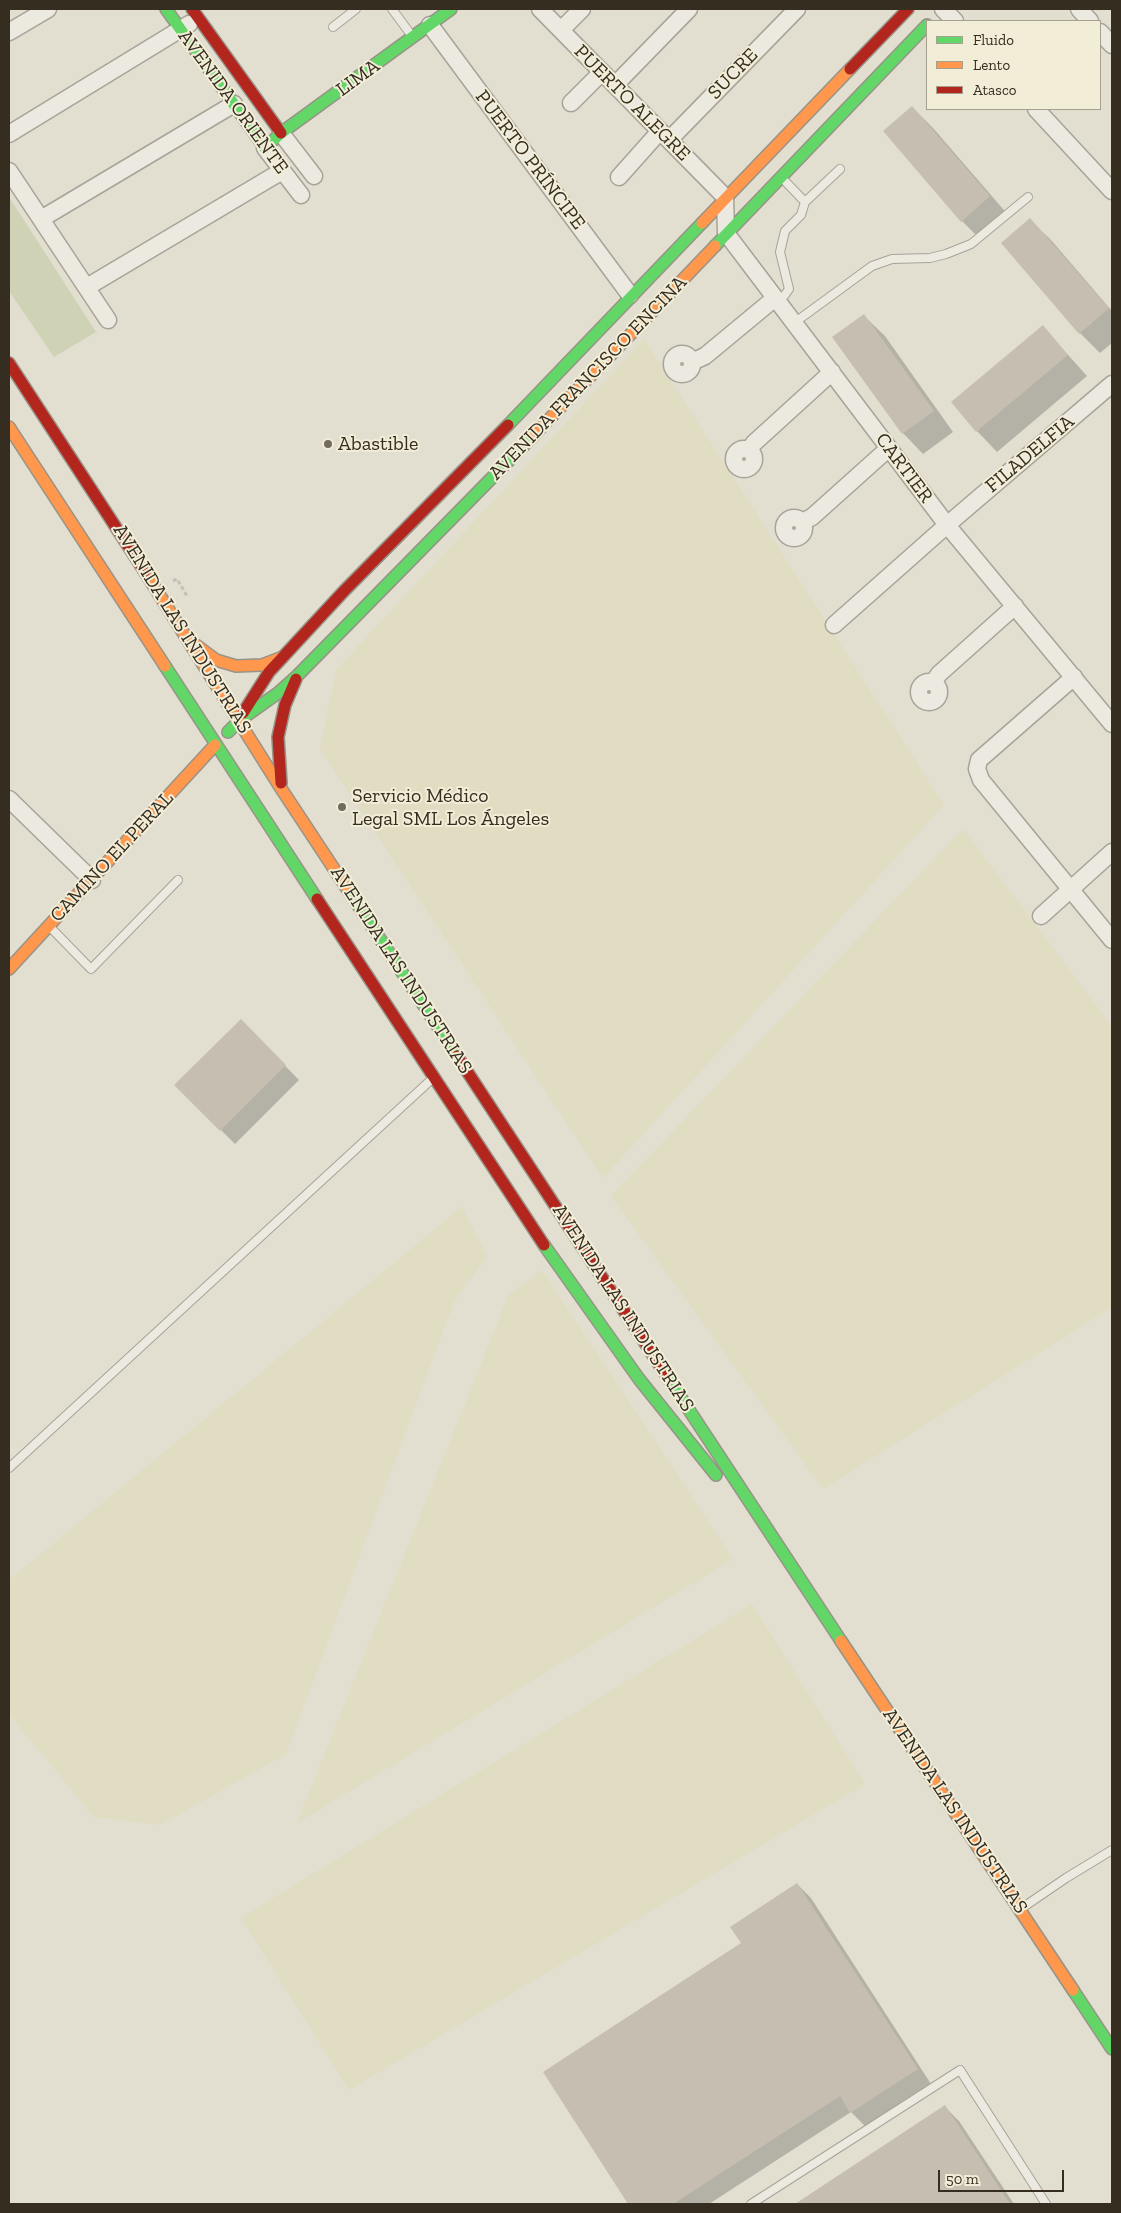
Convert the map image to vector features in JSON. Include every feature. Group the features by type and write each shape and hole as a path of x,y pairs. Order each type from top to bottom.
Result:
{"main road":[{"name":"AVENIDA ORIENTE","path":"166,9 265,148"},
{"name":"LIMA","path":"265,148 281,134 451,9"},
{"path":"932,20 943,9"},
{"name":"AVENIDA FRANCISCO ENCINA","path":"240,720 256,690 269,672 285,655 353,601 501,450 630,295 901,11"},
{"name":"AVENIDA ORIENTE","path":"195,13 281,134"},
{"name":"AVENIDA FRANCISCO ENCINA","path":"215,745 240,720 278,693 297,676 353,601 501,450 726,233 926,26"},
{"name":"AVENIDA LAS INDUSTRIAS","path":"9,363 190,639 282,790 796,1573 1112,2048"},
{"name":"AVENIDA LAS INDUSTRIAS","path":"9,427 544,1246 604,1333 668,1416 796,1573"},
{"path":"190,639 216,660 236,666 262,665 285,655"},
{"path":"282,790 279,772 278,738 285,705 297,676"},
{"name":"CAMINO EL PERAL","path":"9,969 215,745"}],"street":[{"path":"9,32 48,9"},
{"name":"PUERTO ALEGRE","path":"540,9 725,197"},
{"path":"561,30 582,9"},
{"path":"615,85 689,9"},
{"name":"SUCRE","path":"619,177 797,9"},
{"path":"943,9 954,20"},
{"path":"1079,9 1089,20"},
{"path":"9,134 181,30 195,13"},
{"name":"PUERTO PRÍNCIPE","path":"430,26 630,295"},
{"path":"1101,33 1112,45"},
{"path":"571,103 602,72"},
{"path":"40,219 234,104"},
{"path":"1037,110 1112,191"},
{"name":"AVENIDA ORIENTE","path":"281,134 314,176"},
{"name":"AVENIDA ORIENTE","path":"265,148 301,195"},
{"path":"9,171 108,320"},
{"path":"87,287 282,171"},
{"path":"725,197 726,233"},
{"name":"CARTIER","path":"726,233 947,525 1112,724"},
{"path":"692,362 705,356 775,298"},
{"path":"748,450 832,372"},
{"name":"FILADELFIA","path":"834,625 947,525 1112,384"},
{"path":"802,522 812,517 889,448"},
{"path":"933,683 939,674 1014,606"},
{"path":"1074,677 979,760 977,769 981,780 1112,940"},
{"path":"9,799 92,880"},
{"path":"1041,916 1112,852"}],"lane":[{"path":"333,27 356,9"},
{"path":"392,9 413,38"},
{"path":"775,298 784,296 789,289 780,252 785,231 801,215 805,202 840,169"},
{"path":"780,177 805,202"},
{"path":"794,323 872,266 892,259 930,258 971,244 1028,197"},
{"path":"49,926 91,969 178,880"},
{"path":"9,1468 433,1078"},
{"path":"1020,1909 1112,1850"},
{"path":"751,2204 960,2070 1046,2204"}],"shaded area":[{"path":"644,339 944,805 603,1178 320,749 336,670"},
{"path":"963,829 1112,1026 1112,1307 823,1489 611,1196"},
{"path":"462,1207 487,1256 454,1302 286,1754 160,1825 94,1817 9,1714 9,1580"},
{"path":"542,1270 733,1559 297,1823 509,1294"},
{"path":"752,1604 865,1784 349,2090 241,1918"}],"green space":[{"path":"9,197 96,332 54,357 9,291"}],"building":[{"path":"912,106 990,196 961,222 883,131"},
{"path":"1030,218 1109,308 1079,334 1001,243"},
{"path":"864,314 934,411 902,434 832,337"},
{"path":"1043,325 1068,355 976,432 951,402"},
{"path":"241,1019 286,1065 220,1131 174,1085"},
{"path":"797,1883 918,2069 850,2113 840,2096 673,2204 628,2204 543,2072 741,1943 730,1927"},
{"path":"945,2105 1010,2204 795,2204"}],"traffic: fast":[{"path":"166,9 265,148 281,133 451,9"},
{"path":"715,246 926,26"},
{"path":"508,425 702,223"},
{"path":"228,732 240,720 278,693 297,676 535,434"},
{"path":"165,666 317,899"},
{"path":"346,887 457,1056"},
{"path":"544,1245 639,1379 716,1475"},
{"path":"666,1375 841,1641"},
{"path":"1073,1990 1112,2049"}],"traffic: slow":[{"path":"702,223 850,69"},
{"path":"535,434 715,246"},
{"path":"9,427 165,666"},
{"path":"145,572 282,790 346,887"},
{"path":"196,645 216,660 236,666 262,665 283,657"},
{"path":"9,969 215,745"},
{"path":"841,1641 1073,1990"}],"traffic: jam":[{"path":"192,9 281,133"},
{"path":"850,69 908,9"},
{"path":"9,363 145,572"},
{"path":"243,713 269,672 344,591 508,425"},
{"path":"281,783 278,737 285,705 296,679"},
{"path":"317,899 544,1245"},
{"path":"457,1056 666,1375"}],"place":[{"name":"Abastible","path":"328,444"},
{"name":"Servicio Médico Legal SML Los Ángeles","path":"342,807"}]}
